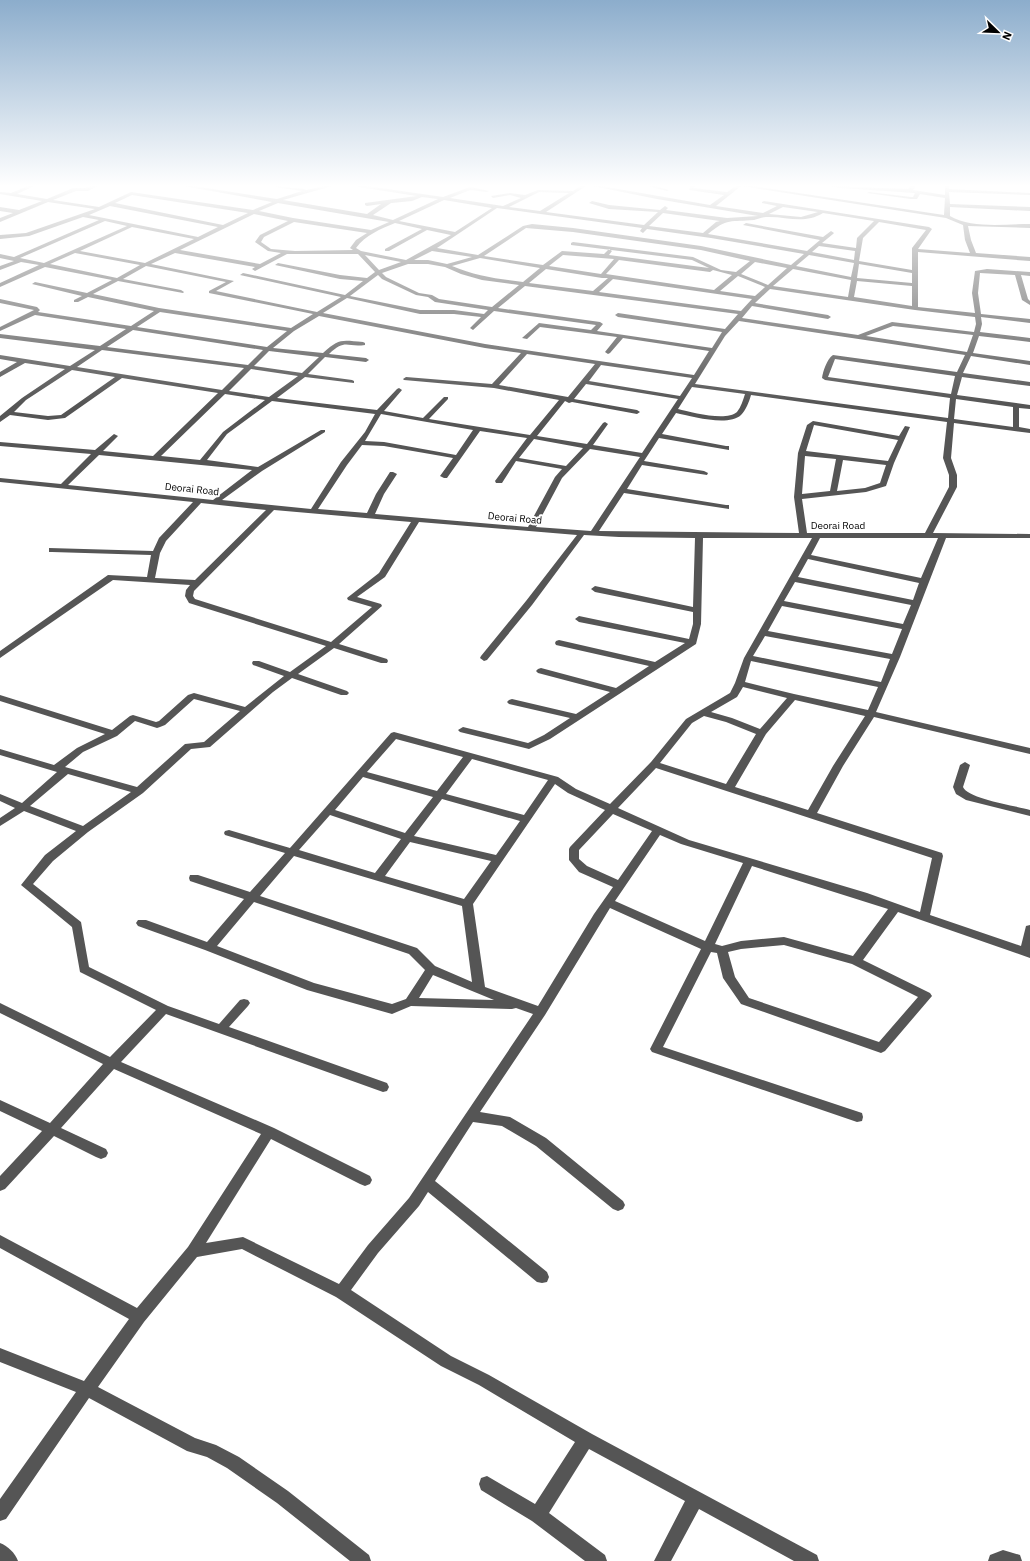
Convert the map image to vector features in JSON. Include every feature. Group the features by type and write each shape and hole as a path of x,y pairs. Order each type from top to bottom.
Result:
{"street":[{"path":"0,268 17,259 181,292"},
{"path":"0,285 57,259"},
{"path":"114,259 231,281"},
{"path":"76,301 158,259"},
{"path":"220,259 261,266"},
{"path":"274,259 211,292 404,331 526,352 697,377"},
{"path":"367,259 384,278 418,294 430,296 437,301 600,324 593,332"},
{"path":"392,259 407,262 428,262 447,266 463,273 482,278 743,313"},
{"path":"155,458 268,349 292,330 345,297 379,272 413,259"},
{"path":"447,266 472,259"},
{"path":"491,259 756,298"},
{"path":"473,328 493,309 555,259"},
{"path":"602,276 617,259"},
{"path":"623,259 737,274 769,287 915,308 1030,321"},
{"path":"712,259 720,271"},
{"path":"729,259 754,260 855,278 915,285"},
{"path":"594,533 727,331 756,298 801,259"},
{"path":"840,259 915,272"},
{"path":"851,299 858,259"},
{"path":"915,259 915,308"},
{"path":"715,292 754,260"},
{"path":"278,265 340,277 368,280"},
{"path":"928,535 953,487 953,475 947,458 953,397 959,374 977,334 979,316 976,305 977,272 987,271 1030,274"},
{"path":"1018,274 1026,300 1030,303"},
{"path":"243,275 420,312 454,312 486,316"},
{"path":"594,293 612,277"},
{"path":"35,284 159,310 292,330"},
{"path":"0,301 35,308 36,310 34,313"},
{"path":"750,304 828,316"},
{"path":"0,420 24,399 159,310"},
{"path":"0,328 34,313 268,349 366,360"},
{"path":"618,315 727,331"},
{"path":"737,320 1030,362"},
{"path":"858,338 892,324 1030,340"},
{"path":"525,338 540,326 593,332 714,350"},
{"path":"0,336 250,367 352,382"},
{"path":"608,352 621,337"},
{"path":"202,462 225,433 303,375 338,343 363,344"},
{"path":"494,386 526,352"},
{"path":"0,357 74,367 269,399 379,412 477,430 532,437 588,447 704,473"},
{"path":"1030,384 833,357 826,372 825,378 1030,407"},
{"path":"0,375 23,360"},
{"path":"499,481 514,459 532,437 585,382 599,363"},
{"path":"8,413 48,418 63,416 122,375"},
{"path":"406,379 494,386 637,412"},
{"path":"585,382 683,398"},
{"path":"691,386 1030,431"},
{"path":"313,511 344,464 360,443 379,412 398,390"},
{"path":"675,411 721,419 732,418 739,414 749,393"},
{"path":"424,421 446,398"},
{"path":"1016,405 1016,429"},
{"path":"803,535 798,496 802,453 810,425 813,423 901,438"},
{"path":"531,529 559,477 588,447 605,424"},
{"path":"798,496 866,490 883,484 890,463 907,427"},
{"path":"444,476 477,430"},
{"path":"215,502 259,469 323,431"},
{"path":"63,486 114,436"},
{"path":"659,436 726,448"},
{"path":"360,443 384,444 458,457"},
{"path":"0,444 202,462 259,469"},
{"path":"802,453 890,463"},
{"path":"833,493 840,457"},
{"path":"514,459 567,468"},
{"path":"370,516 380,494 393,474"},
{"name":"Deorai Road","path":"0,480 272,508 594,533 699,535 1030,536"},
{"path":"622,490 726,507"},
{"path":"150,580 156,553 162,540 199,500"},
{"path":"272,508 190,590 189,596 192,601 334,644 384,661"},
{"path":"383,1087 164,1009 84,969 77,925 26,885 49,858 84,830 139,791 188,746 207,745 290,676 334,644 378,606 351,598 382,575 416,520"},
{"path":"484,658 529,603 582,532"},
{"path":"463,730 529,746 548,737 656,665 694,642 697,624 699,535"},
{"path":"619,885 583,869 574,860 574,849 654,764 689,721 734,695 740,683 748,658 818,535"},
{"path":"811,814 838,766 871,714 896,657 923,581 943,535"},
{"path":"52,550 156,553"},
{"path":"806,556 923,581"},
{"path":"0,655 111,577 197,583"},
{"path":"793,579 915,603"},
{"path":"595,589 697,610"},
{"path":"779,603 907,627"},
{"path":"579,619 694,642"},
{"path":"762,633 896,657"},
{"path":"559,643 656,665"},
{"path":"748,658 884,685"},
{"path":"256,663 290,676 344,693"},
{"path":"541,671 618,691"},
{"path":"740,683 793,697 1030,751"},
{"path":"0,823 23,807 80,750 114,734 133,718 157,725 162,723 194,696 248,710"},
{"path":"729,788 762,733 793,697"},
{"path":"0,698 114,734"},
{"path":"512,702 578,717"},
{"path":"703,713 729,720 762,733"},
{"path":"209,947 394,735 554,780 572,792 685,842 895,908 1027,953 1030,929"},
{"path":"0,752 139,791"},
{"path":"378,877 469,756"},
{"path":"654,764 938,856 924,918"},
{"path":"965,765 958,787 960,792 970,798 1030,814"},
{"path":"360,773 526,819"},
{"path":"479,990 467,904 554,780"},
{"path":"0,797 84,830"},
{"path":"328,811 408,838 499,858"},
{"path":"341,1292 373,1249 414,1202 525,1032 541,1012 619,885 658,830"},
{"path":"230,833 467,904"},
{"path":"749,861 708,947 656,1049 857,1116"},
{"path":"194,878 413,951 431,969 479,990 541,1012"},
{"path":"608,903 708,947 722,950 741,945 784,940 856,961 926,996 882,1048 745,1001 729,978 722,950"},
{"path":"856,961 895,908"},
{"path":"142,923 209,947 311,987 392,1009 410,1002 522,1005"},
{"path":"410,1002 431,969"},
{"path":"221,1029 244,1003"},
{"path":"0,1008 112,1063 269,1132 365,1180"},
{"path":"0,1186 76,1105 112,1063 164,1009"},
{"path":"0,1105 101,1153"},
{"path":"470,1116 505,1121 541,1142 618,1205"},
{"path":"0,1513 139,1317 193,1251 269,1132"},
{"path":"426,1182 542,1277"},
{"path":"0,1241 139,1317"},
{"path":"193,1251 243,1244 341,1292 446,1361 517,1399 586,1440 811,1561"},
{"path":"0,1355 87,1389 193,1445 206,1448 228,1458 279,1494 363,1561"},
{"path":"538,1515 586,1440"},
{"path":"487,1484 538,1515 599,1561"},
{"path":"662,1561 695,1499"},
{"path":"0,1551 10,1561"},
{"path":"996,1561 1003,1558 1014,1561"}]}
